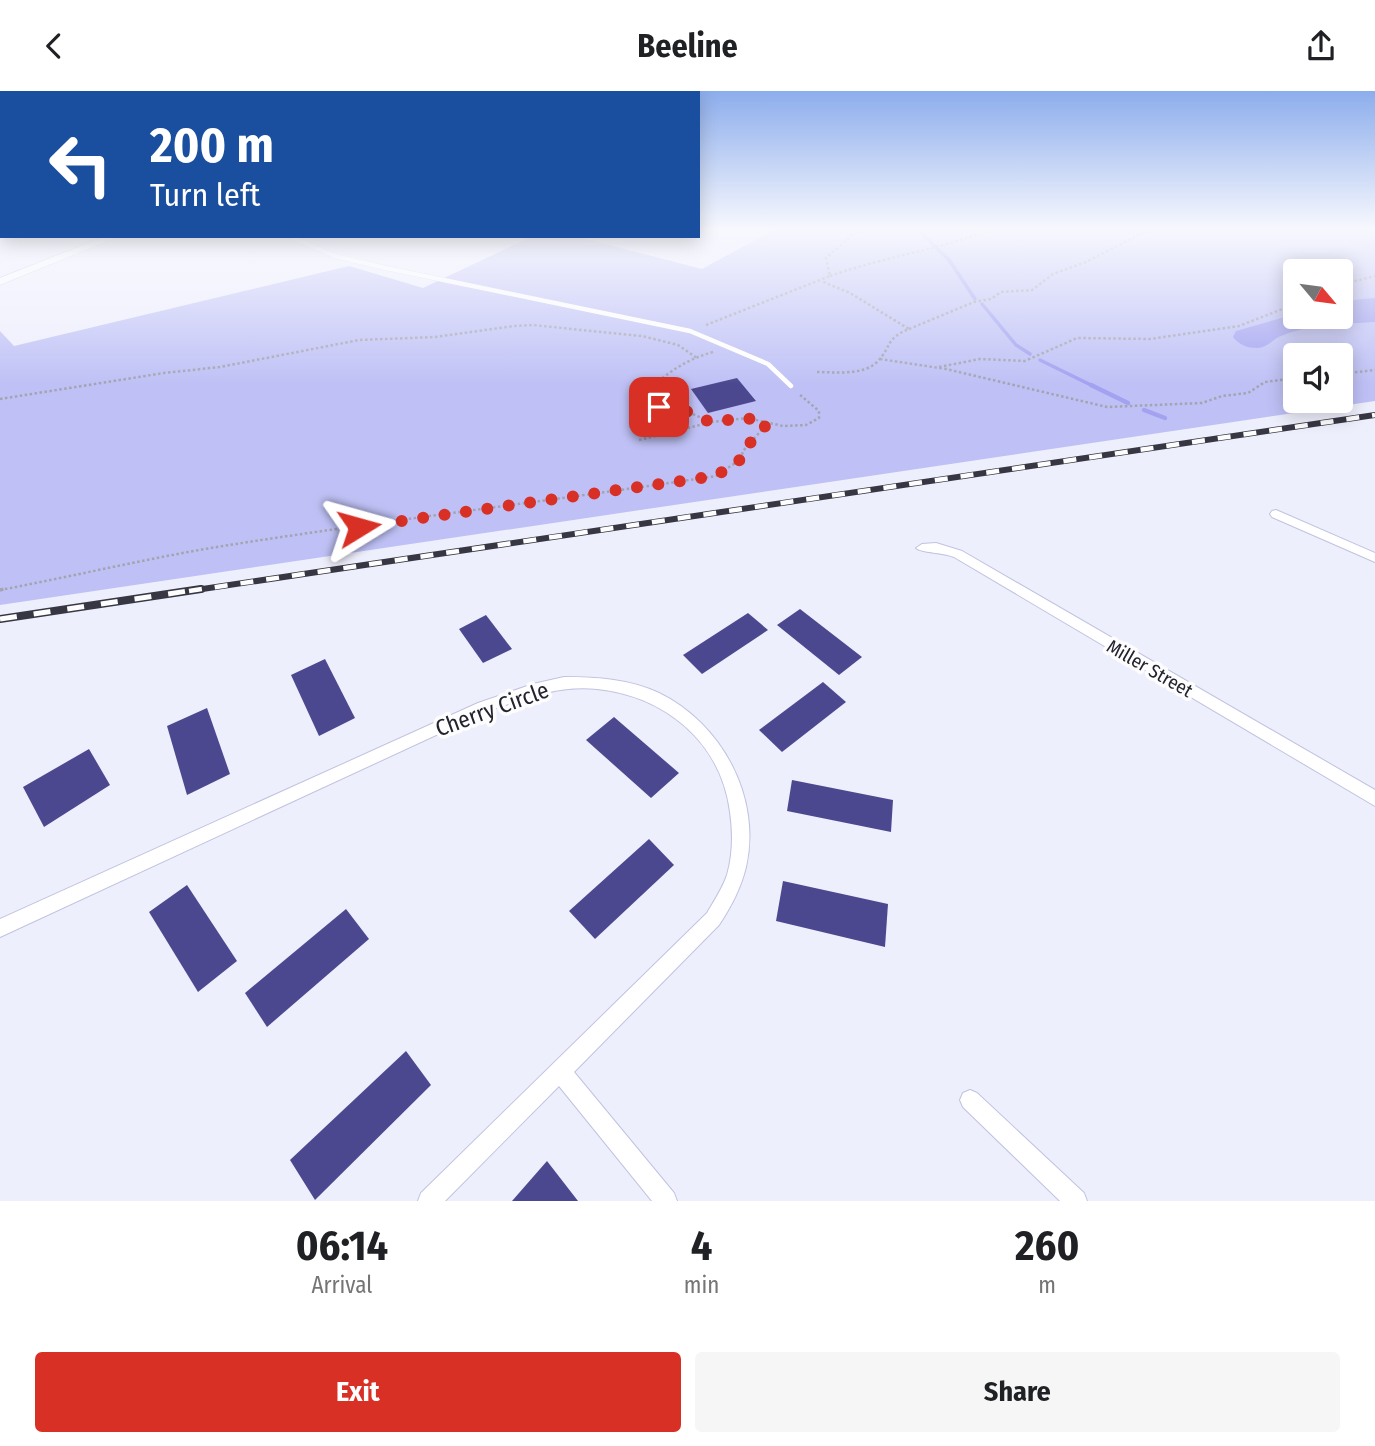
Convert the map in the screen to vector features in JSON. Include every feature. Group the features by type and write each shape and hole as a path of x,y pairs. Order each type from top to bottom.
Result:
{"street":[{"path":"1276,514 1375,558"},
{"name":"Miller Street","path":"922,548 943,547 958,554 1375,799"},
{"name":"Cherry Circle","path":"0,928 483,708 537,688 591,683 618,686 669,704 691,720 711,740 725,763 734,787 742,833 742,854 732,887 713,919 429,1201"},
{"path":"559,1070 666,1201"},
{"path":"970,1100 1076,1201"}],"lane":[{"path":"448,281 690,331 768,364 791,386"}],"path":[{"path":"690,331 819,281 850,293 909,328"},
{"path":"817,372 872,367 880,359 888,340 909,328 991,299 1001,292 1032,290 1044,281"},
{"path":"937,368 980,359 1025,361 1077,338 1150,339 1203,332 1239,325 1283,308"},
{"path":"0,399 220,367 359,340 435,337 514,326 533,325 642,336 678,345 696,358"},
{"path":"710,422 677,407 659,407 648,401 648,392 658,380 696,358 732,348"},
{"path":"880,359 937,368 1107,407 1194,404 1222,396 1248,393 1265,382 1283,380"},
{"path":"1353,373 1375,370"},
{"path":"639,440 710,422 747,418 767,424 806,425 820,418 819,411 791,386"},
{"path":"0,590 92,573 125,563 225,546 716,476 741,459 743,451 767,424"}],"shaded area":[{"path":"287,281 399,281 423,288 438,281 1283,281 1283,329 1353,329 1353,281 1375,281 1375,401 1353,404 1353,343 1283,343 1283,413 1294,413 0,605 0,331 14,346"},
{"path":"1375,298 1375,322 1353,323 1353,300"},
{"path":"1283,317 1283,329 1303,329 1257,348 1238,342 1233,337 1236,331"}],"building":[{"path":"737,378 756,401 708,413 691,389"},
{"path":"800,609 862,657 839,675 777,625"},
{"path":"748,613 768,630 702,674 683,655"},
{"path":"486,615 512,649 483,663 459,629"},
{"path":"325,659 355,718 319,736 291,675"},
{"path":"823,682 846,702 782,752 759,730"},
{"path":"207,708 230,774 187,795 167,726"},
{"path":"614,717 679,773 651,798 586,740"},
{"path":"89,749 110,785 44,827 23,787"},
{"path":"792,780 893,800 891,832 787,811"},
{"path":"649,839 674,865 595,939 569,911"},
{"path":"783,881 888,904 885,947 776,921"},
{"path":"187,885 237,961 198,992 149,912"},
{"path":"346,909 369,939 267,1027 245,993"},
{"path":"406,1051 431,1085 315,1200 290,1160"},
{"path":"547,1161 578,1201 512,1201"}],"waterway":[{"path":"963,281 975,299"},
{"path":"982,304 1016,345 1030,354"},
{"path":"1040,360 1095,387"},
{"path":"1091,385 1128,403"},
{"path":"1144,410 1165,418"}],"railway":[{"path":"189,591 1375,415"},
{"path":"0,619 201,589"}],"route":[{"path":"359,527 716,476 741,459 743,451 767,424 747,418 710,422 677,407 659,407"}]}
